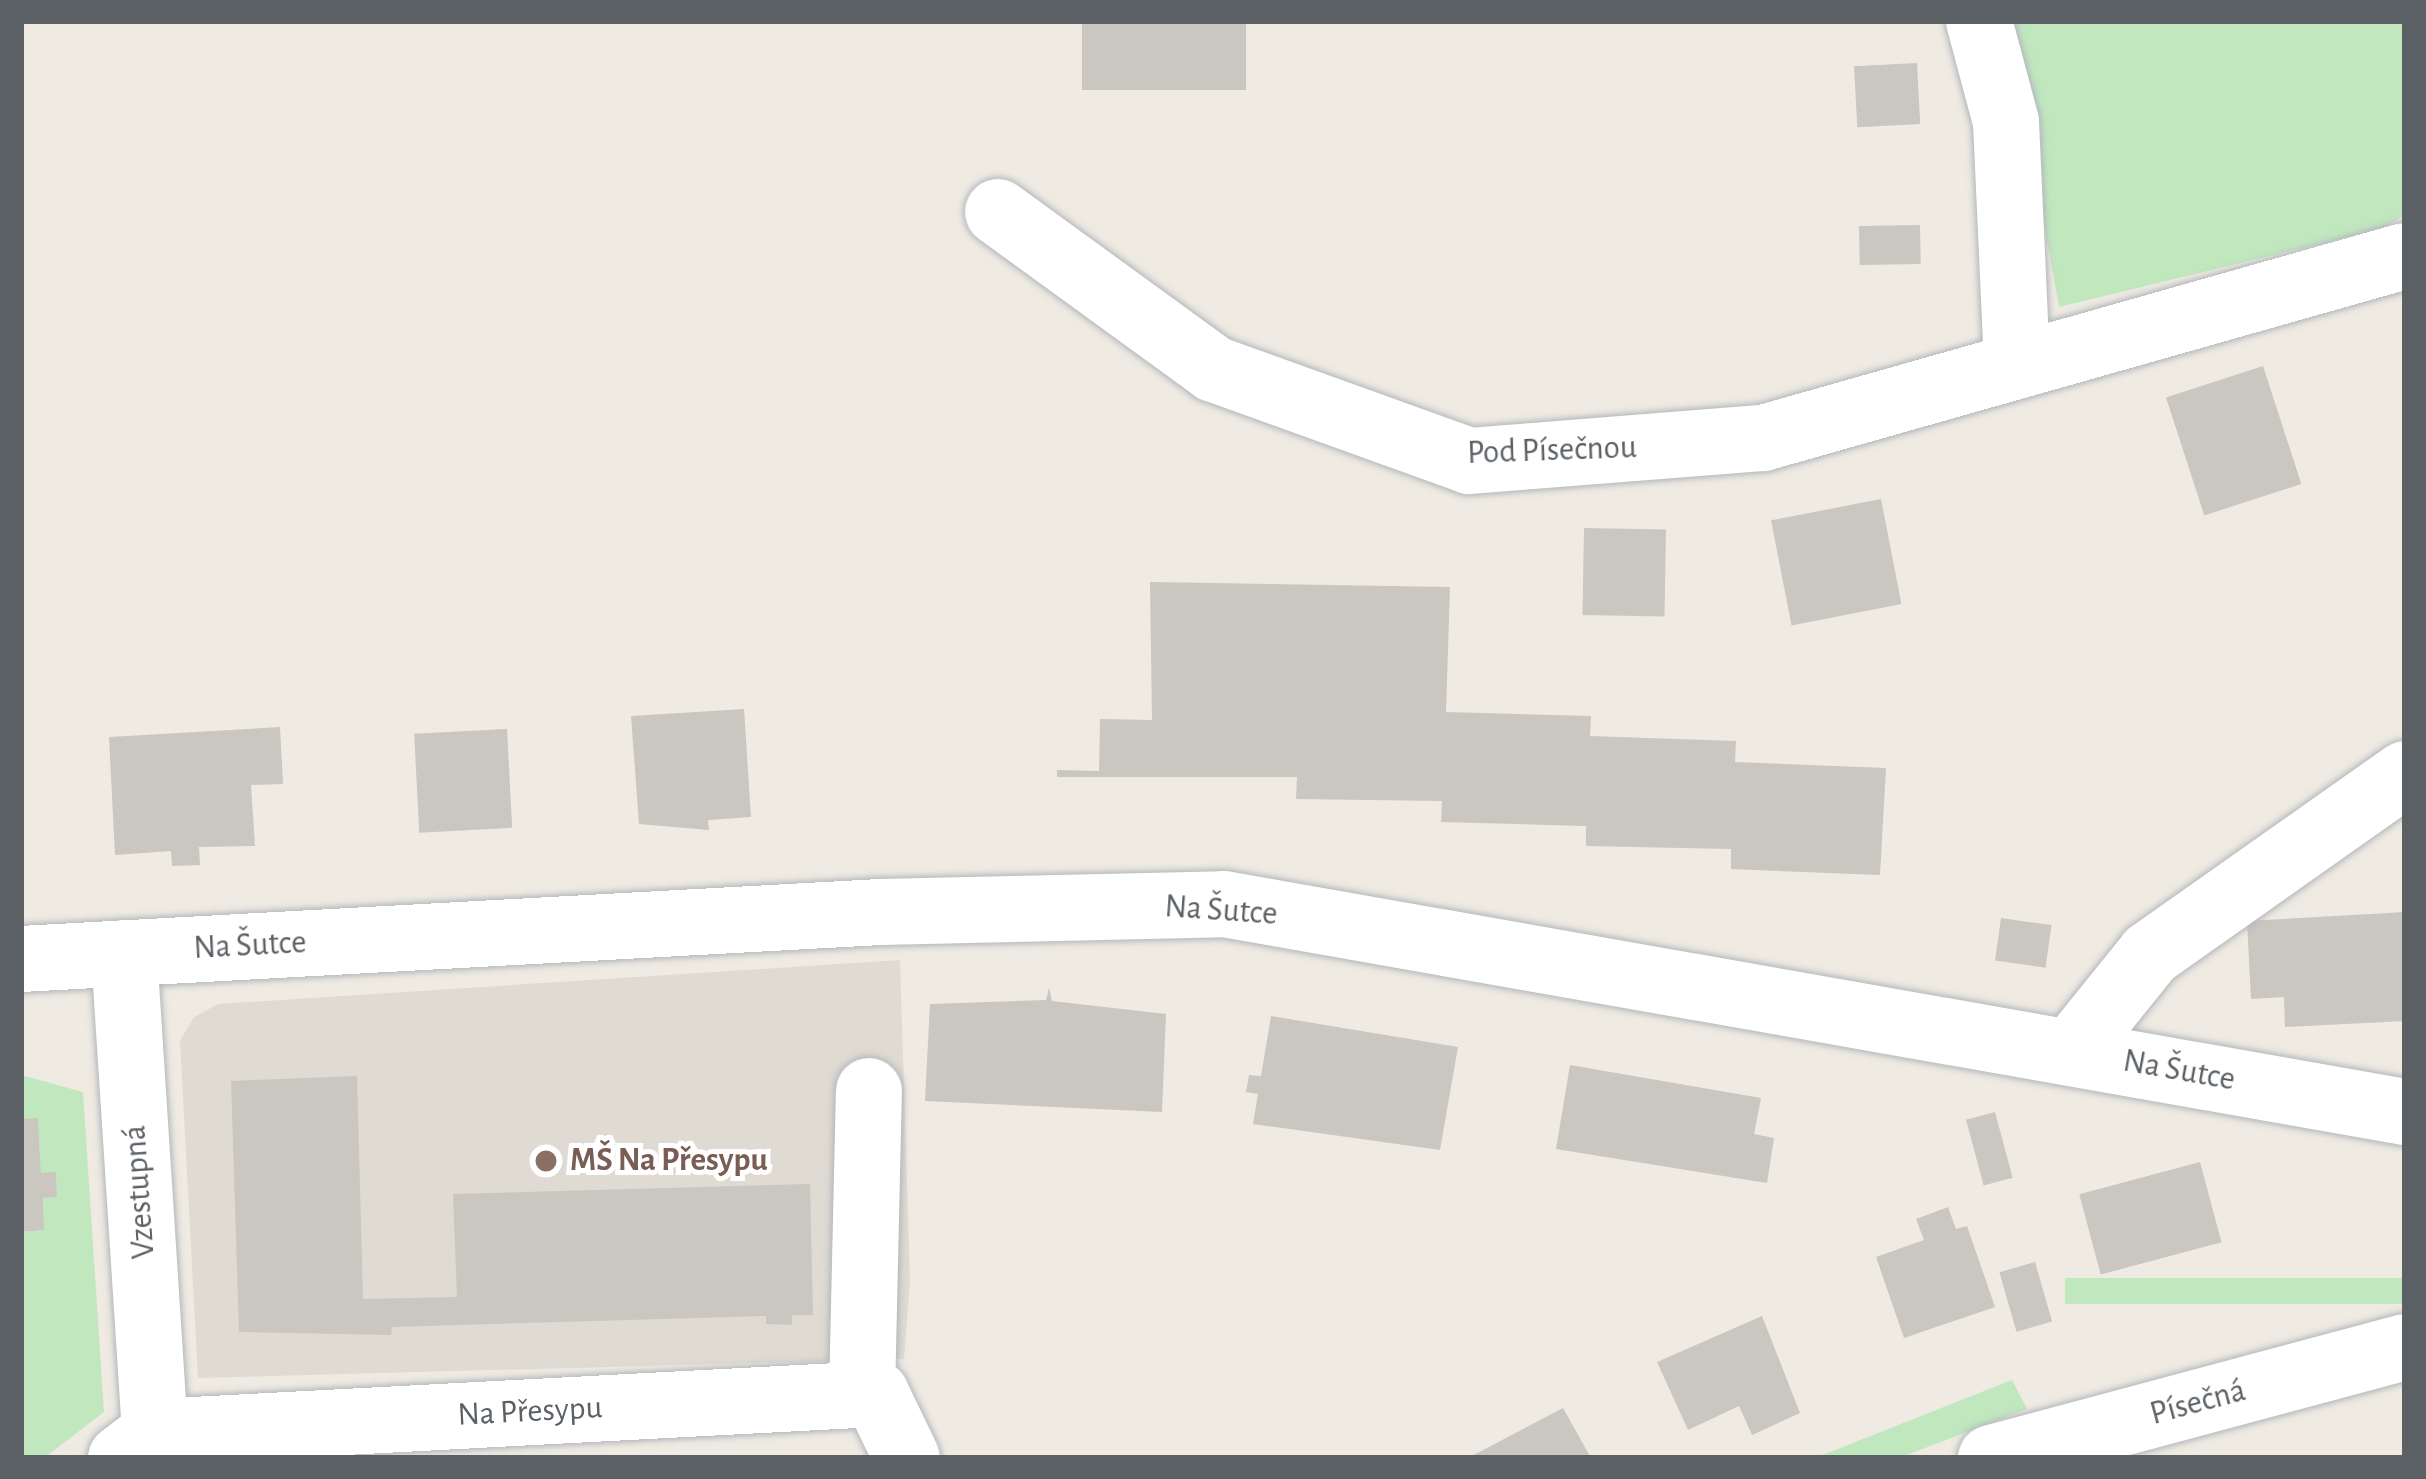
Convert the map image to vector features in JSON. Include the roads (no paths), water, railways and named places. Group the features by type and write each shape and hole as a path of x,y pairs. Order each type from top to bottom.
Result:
{"street":[{"path":"1979,21 2006,122 2017,363"},
{"name":"Pod Písečnou","path":"998,212 1214,369 1469,461 1763,437 2405,256"},
{"path":"2072,1052 2150,954 2405,774"},
{"name":"Na Šutce","path":"21,959 880,912 1224,904 2405,1112"},
{"name":"Vzestupná","path":"124,953 138,1445"},
{"path":"869,1091 862,1395 876,1394 907,1458"},
{"name":"Písečná","path":"1990,1458 2405,1347"},
{"name":"Na Přesypu","path":"138,1445 862,1395"}],"place":[{"name":"MŠ Na Přesypu","path":"546,1161"}]}
